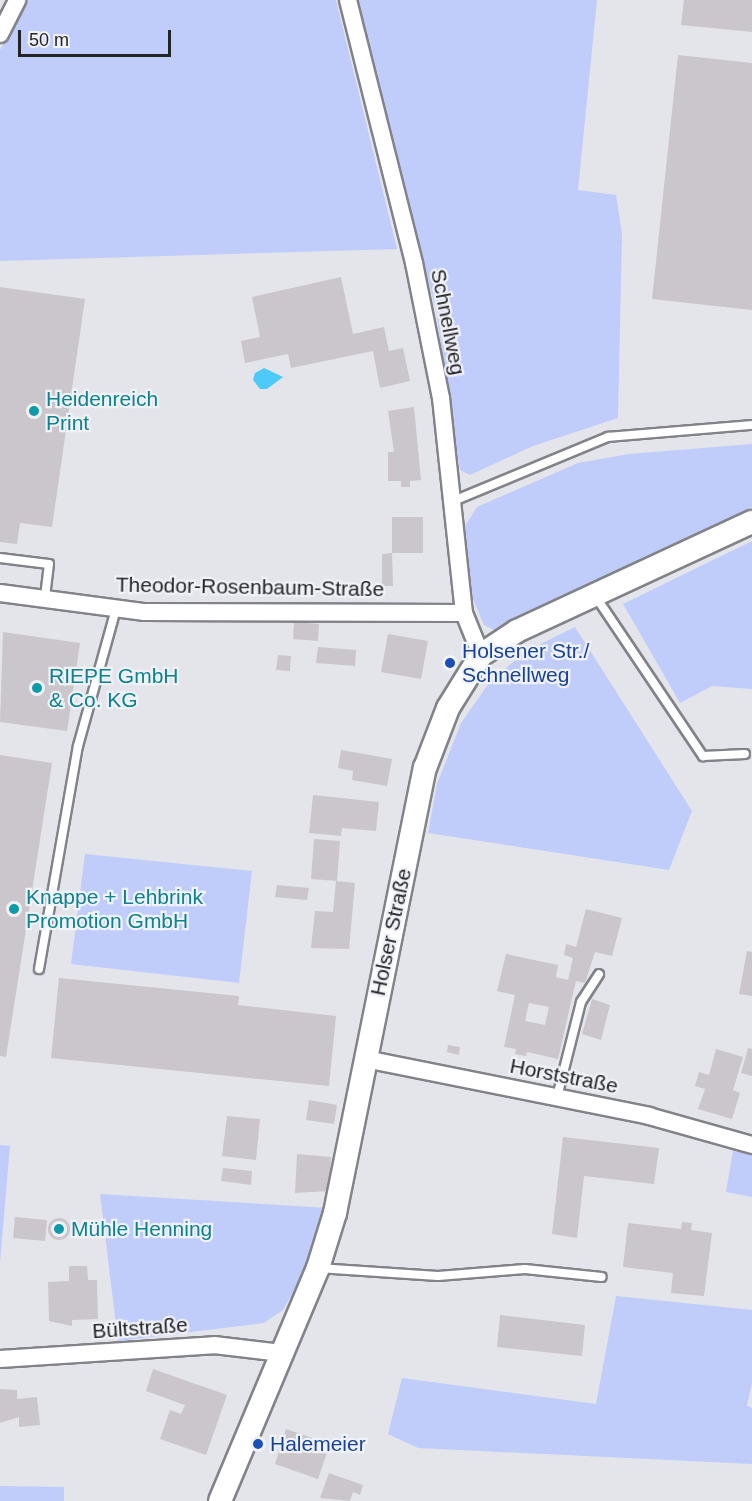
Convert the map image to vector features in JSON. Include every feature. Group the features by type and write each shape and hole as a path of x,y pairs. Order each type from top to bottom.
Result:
{"main road":[{"name":"Holser Straße","path":"220,1501 318,1268 335,1213 425,768 448,708 481,655 517,632 752,522"}],"street":[{"path":"0,34 17,0"},
{"name":"Schnellweg","path":"348,0 414,263 441,398 450,502 464,614 481,655"},
{"name":"Theodor-Rosenbaum-Straße","path":"0,593 116,609 464,614"},
{"name":"Horststraße","path":"365,1059 649,1116 752,1145"},
{"name":"Bültstraße","path":"0,1359 214,1345 282,1353"}],"lane":[{"path":"450,502 608,436 752,425"},
{"path":"0,558 49,564 45,599"},
{"path":"596,596 703,756 745,754"},
{"path":"39,969 78,746 116,609"},
{"path":"557,1097 581,1002 598,974"},
{"path":"318,1268 384,1275 438,1276 525,1269 602,1277"}],"shaded area":[{"path":"25,0 336,0 397,249 0,261 0,50"},
{"path":"358,0 597,0 578,190 616,195 622,234 618,418 533,446 470,475 460,470 436,311"},
{"path":"264,368 283,377 267,389 260,389 253,380 255,373"},
{"path":"752,444 752,507 498,632 484,625 473,599 465,526 477,507 578,463 629,454"},
{"path":"752,541 752,689 712,686 680,703 623,604"},
{"path":"575,627 692,811 669,870 428,833 437,784 461,723 489,683 526,651"},
{"path":"85,854 252,871 239,983 71,964"},
{"path":"0,1145 10,1146 0,1262"},
{"path":"733,1151 752,1154 752,1197 726,1192"},
{"path":"100,1194 328,1208 303,1274 283,1310 264,1323 118,1341"},
{"path":"616,1296 752,1310 752,1382 747,1406 752,1408 752,1464 418,1448 388,1434 402,1378 596,1404"},
{"path":"0,1486 64,1487 64,1501 0,1501"}],"building":[{"path":"684,0 752,0 752,32 681,25"},
{"path":"678,55 752,63 752,310 652,299"},
{"path":"341,277 353,334 384,327 389,351 403,348 410,381 380,388 373,351 291,368 288,354 245,363 241,341 260,337 252,297"},
{"name":"Heidenreich Print","path":"0,287 85,299 52,527 20,523 17,544 0,542"},
{"path":"414,407 421,480 410,481 410,487 401,487 401,481 388,481 388,452 394,452 388,411"},
{"path":"392,517 423,517 423,553 392,553"},
{"path":"392,553 393,586 382,586 382,554"},
{"path":"294,622 319,624 318,641 293,639"},
{"name":"RIEPE GmbH & Co. KG","path":"3,632 80,643 67,731 0,722"},
{"path":"388,634 428,641 421,679 381,672"},
{"path":"318,647 356,650 355,666 316,663"},
{"path":"278,655 291,656 290,671 276,670"},
{"path":"341,750 392,759 387,786 352,780 353,771 338,768"},
{"name":"Knappe + Lehbrink Promotion GmbH","path":"0,755 52,763 6,1057 0,1056"},
{"path":"313,795 379,802 376,831 342,828 341,836 309,833"},
{"path":"314,839 340,841 337,881 311,879"},
{"path":"336,881 355,883 349,949 311,948 315,911 333,912"},
{"path":"277,885 309,888 307,900 275,897"},
{"path":"586,909 622,918 612,956 595,952 585,983 576,981 558,1059 527,1052 526,1056 515,1054 516,1049 504,1047 515,995 497,991 506,954 558,965 556,977 568,980 573,958 564,955 566,944 576,947","holes":["529,1003 549,1007 545,1025 525,1021"]},
{"path":"747,951 752,952 752,996 739,994"},
{"path":"59,978 239,996 238,1005 336,1016 329,1086 51,1058"},
{"path":"592,999 610,1005 601,1040 582,1034"},
{"path":"448,1045 460,1047 459,1055 447,1052"},
{"path":"748,1048 752,1049 752,1076 741,1073"},
{"path":"716,1049 743,1057 733,1090 740,1093 732,1119 698,1109 705,1089 695,1086 699,1072 709,1075"},
{"path":"309,1100 337,1105 334,1124 306,1120"},
{"path":"227,1116 260,1119 256,1160 222,1156"},
{"path":"563,1137 659,1148 654,1184 584,1176 577,1238 552,1234"},
{"path":"297,1154 331,1157 329,1191 295,1193"},
{"path":"223,1168 252,1171 251,1185 221,1181"},
{"path":"15,1217 47,1220 45,1241 13,1238"},
{"name":"Mühle Henning","path":"59,1218 67,1221 70,1229 67,1237 59,1240 51,1237 48,1229 51,1221"},
{"path":"682,1222 692,1223 691,1230 712,1233 704,1296 671,1293 673,1273 623,1267 628,1223 681,1229"},
{"path":"69,1266 87,1266 88,1280 97,1280 98,1319 72,1320 72,1326 49,1321 48,1282 69,1281"},
{"path":"500,1315 585,1325 582,1356 497,1347"},
{"path":"153,1369 227,1395 206,1455 160,1439 170,1410 181,1414 185,1405 146,1391"},
{"path":"0,1389 17,1390 17,1399 37,1397 40,1425 19,1427 19,1417 0,1423"},
{"path":"286,1429 330,1444 318,1479 275,1464"},
{"path":"329,1473 363,1485 360,1495 353,1492 350,1501 320,1498"}],"place":[{"name":"Heidenreich Print","path":"34,411"},
{"name":"Holsener Str./ Schnellweg","path":"450,663"},
{"name":"RIEPE GmbH & Co. KG","path":"37,688"},
{"name":"Knappe + Lehbrink Promotion GmbH","path":"14,909"},
{"name":"Mühle Henning","path":"59,1229"},
{"name":"Halemeier","path":"258,1444"}]}
